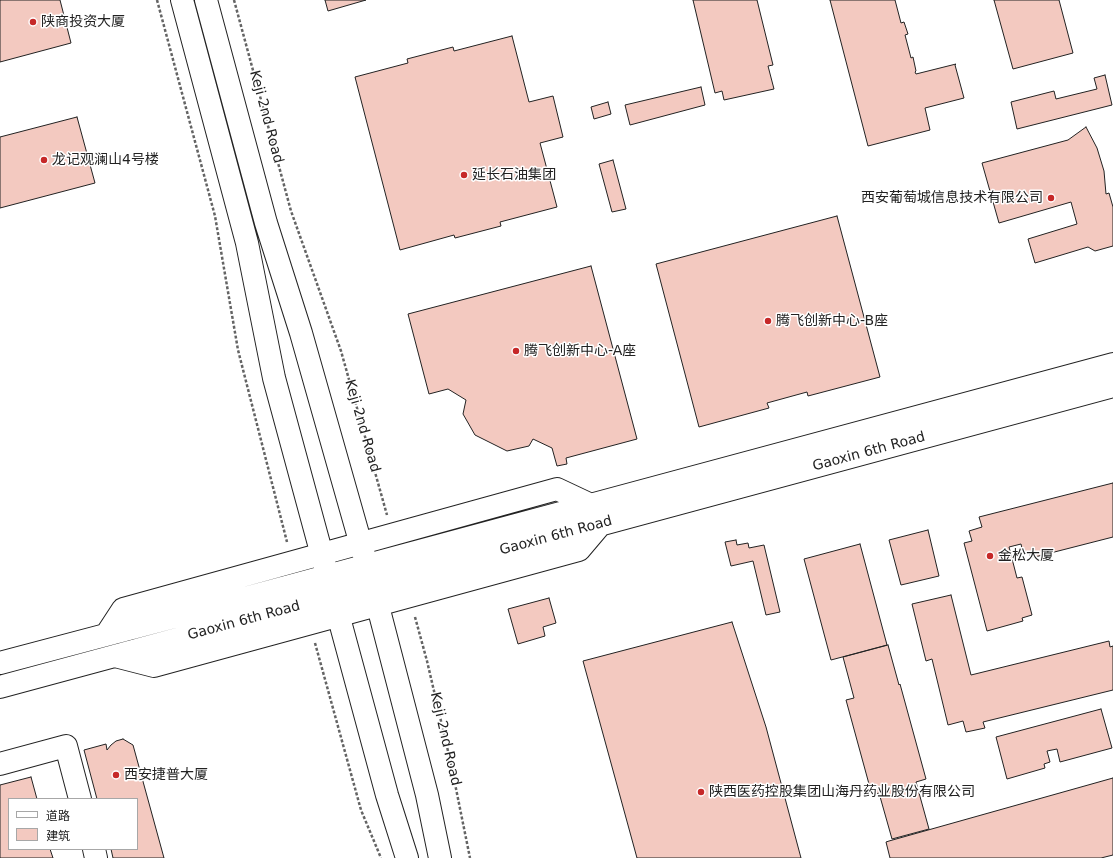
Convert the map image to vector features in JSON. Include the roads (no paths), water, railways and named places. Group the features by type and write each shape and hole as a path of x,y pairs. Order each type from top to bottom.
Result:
{"street":[{"path":"182,0 247,243 274,378 387,795 407,858"},
{"name":"Keji 2nd Road","path":"206,0 266,223 301,333 375,596 427,795 440,858"},
{"name":"Gaoxin 6th Road","path":"0,687 114,656 335,607 375,596 596,514 1113,364"},
{"name":"Gaoxin 6th Road","path":"0,663 366,565 596,514 1113,386"},
{"path":"106,635 123,609 557,489 596,514 580,550 409,596 375,596"},
{"path":"114,656 154,666 310,624 335,607"},
{"path":"0,764 66,746 80,798"}],"place":[{"name":"陕商投资大厦","path":"33,22"},
{"name":"龙记观澜山4号楼","path":"44,160"},
{"name":"延长石油集团","path":"464,175"},
{"name":"西安葡萄城信息技术有限公司","path":"1051,198"},
{"name":"腾飞创新中心-B座","path":"768,321"},
{"name":"腾飞创新中心-A座","path":"516,351"},
{"name":"金松大厦","path":"990,556"},
{"name":"西安捷普大厦","path":"116,775"},
{"name":"陕西医药控股集团山海丹药业股份有限公司","path":"701,792"}]}
